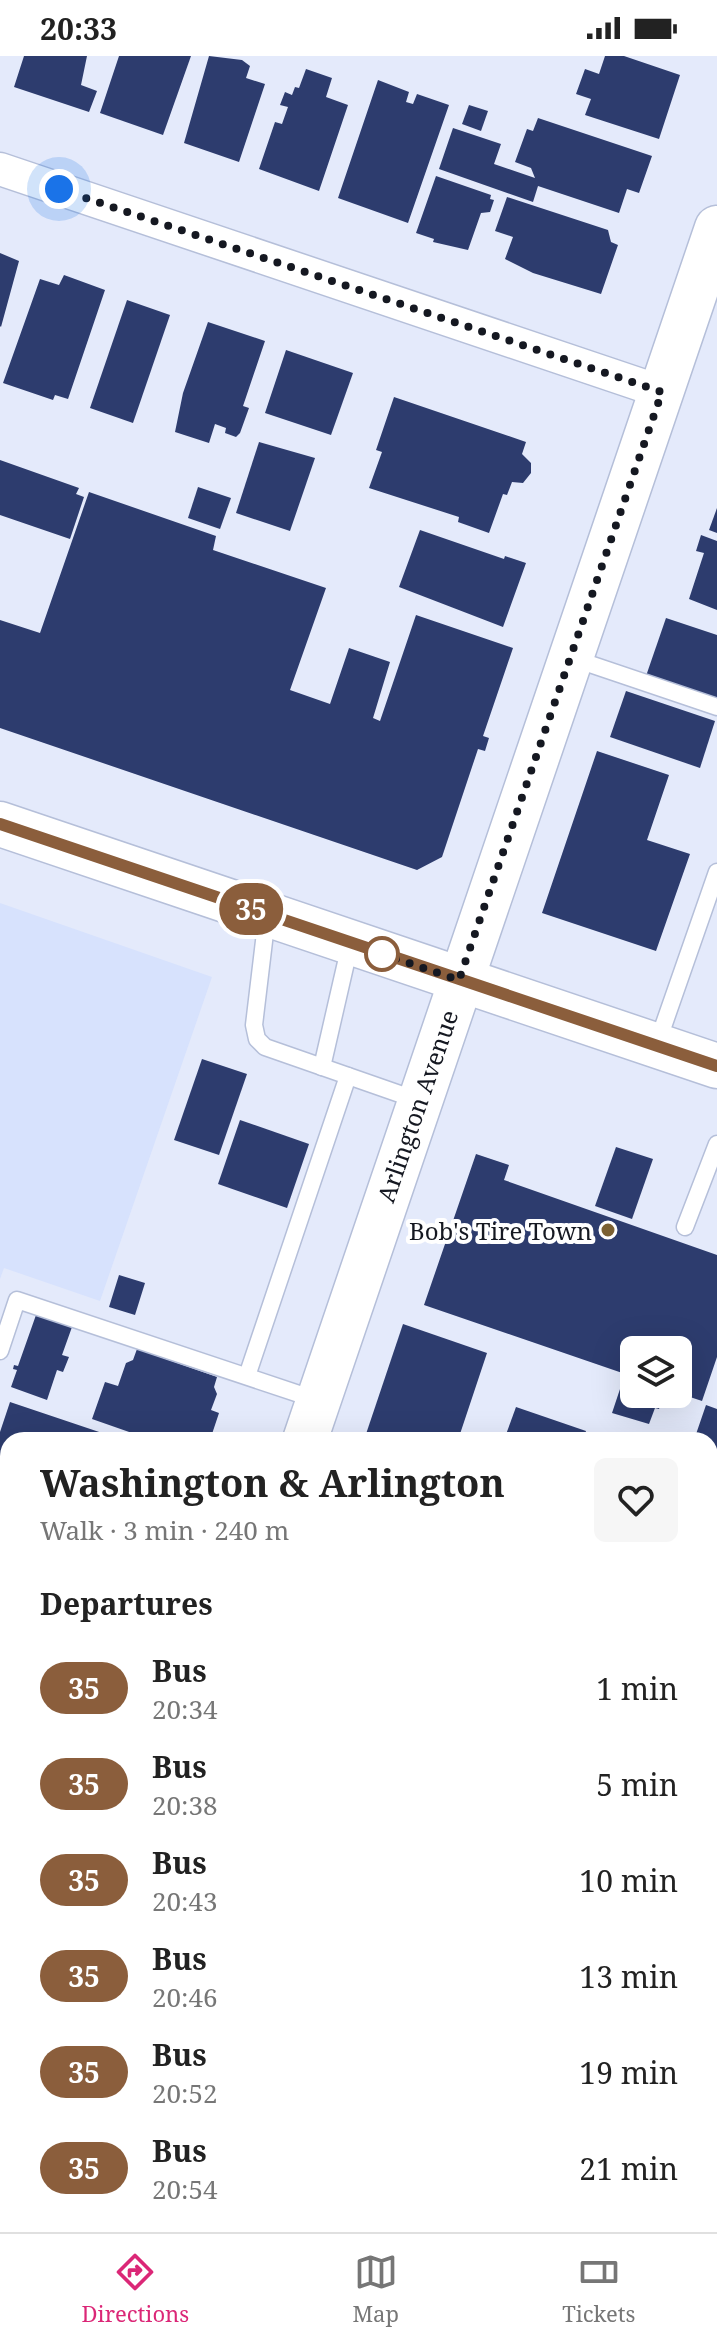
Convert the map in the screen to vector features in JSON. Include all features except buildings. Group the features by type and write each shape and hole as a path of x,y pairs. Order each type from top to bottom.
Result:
{"main road":[{"name":"Arlington Avenue","path":"312,1420 717,228"},
{"path":"0,824 717,1066"}],"street":[{"path":"0,169 662,392"}],"lane":[{"path":"570,657 717,707"},
{"path":"657,1046 717,872"},
{"path":"268,915 254,1025 257,1039 265,1047 419,1100"},
{"path":"322,1067 351,943"},
{"path":"247,1376 348,1076"},
{"path":"685,1227 717,1144"},
{"path":"0,1351 17,1300 247,1376 312,1420"}],"shaded area":[{"path":"0,903 212,977 100,1301 4,1268 0,1279"}],"bus line":[{"name":"35","path":"0,824 717,1066"}],"place":[{"name":"Bob's Tire Town","path":"608,1230"}],"route":[{"path":"59,189 662,392 459,980 382,954"}]}
